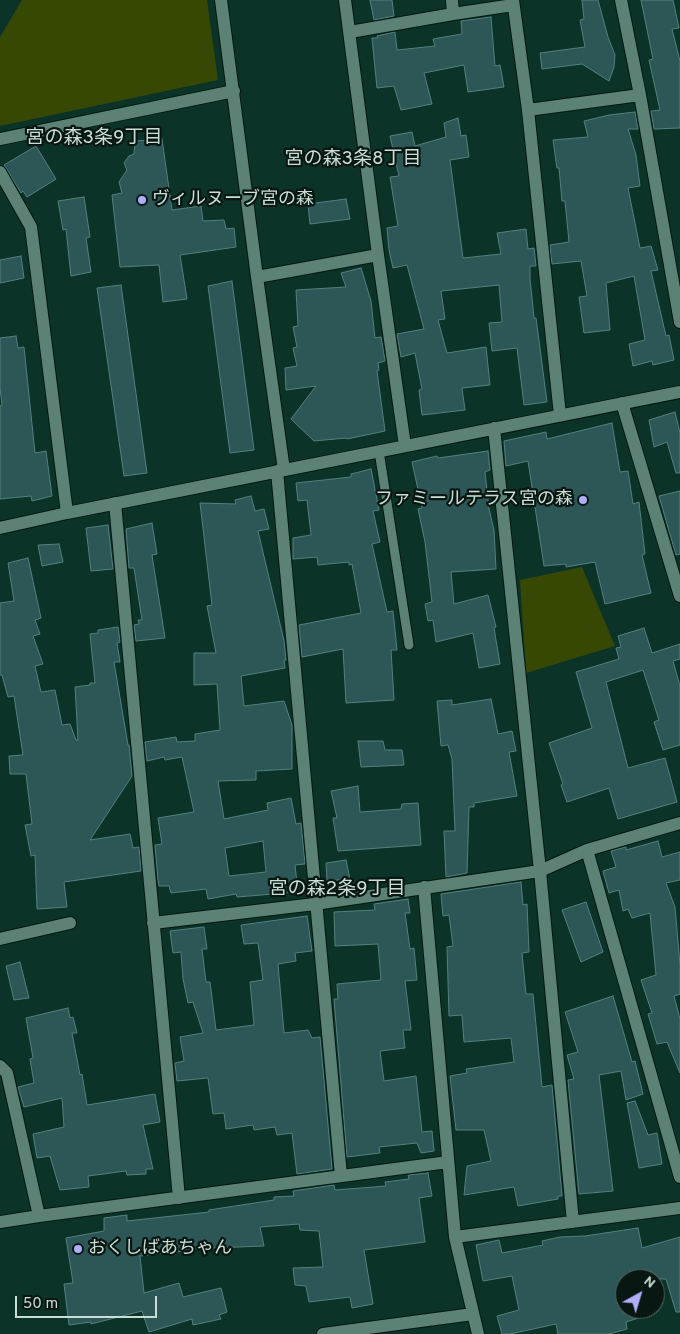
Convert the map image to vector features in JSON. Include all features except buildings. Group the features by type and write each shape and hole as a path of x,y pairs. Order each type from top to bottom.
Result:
{"street":[{"path":"221,0 281,471 315,904 341,1176"},
{"path":"345,0 378,255 406,446"},
{"path":"452,0 453,14"},
{"path":"621,0 640,95 680,322"},
{"path":"350,32 513,2 528,110 560,415"},
{"path":"0,139 234,91"},
{"path":"528,110 640,95"},
{"path":"0,172 30,227 67,513"},
{"path":"257,277 378,255"},
{"path":"0,528 115,503 680,392"},
{"path":"622,403 680,596"},
{"path":"494,428 540,871 573,1222"},
{"path":"115,503 179,1198"},
{"path":"153,923 315,904 540,871 587,850 680,823"},
{"path":"587,850 680,1177"},
{"path":"424,887 455,1237 478,1334"},
{"path":"0,939 70,923"},
{"path":"0,1066 7,1073 40,1216"},
{"path":"0,1222 448,1162"},
{"path":"455,1237 680,1208"},
{"path":"323,1334 473,1314"}],"lane":[{"path":"379,451 409,645"}],"green space":[{"path":"22,0 207,0 218,80 0,126 0,37"},
{"path":"582,567 615,646 526,673 520,580"}],"place":[{"name":"ヴィルヌーブ宮の森","path":"142,200"},
{"name":"ファミールテラス宮の森","path":"583,500"},
{"name":"おくしばあちゃん","path":"78,1249"}],"district":[{"name":"宮の森3条9丁目","path":"94,139"},
{"name":"宮の森3条8丁目","path":"353,160"},
{"name":"宮の森2条9丁目","path":"337,890"}]}
